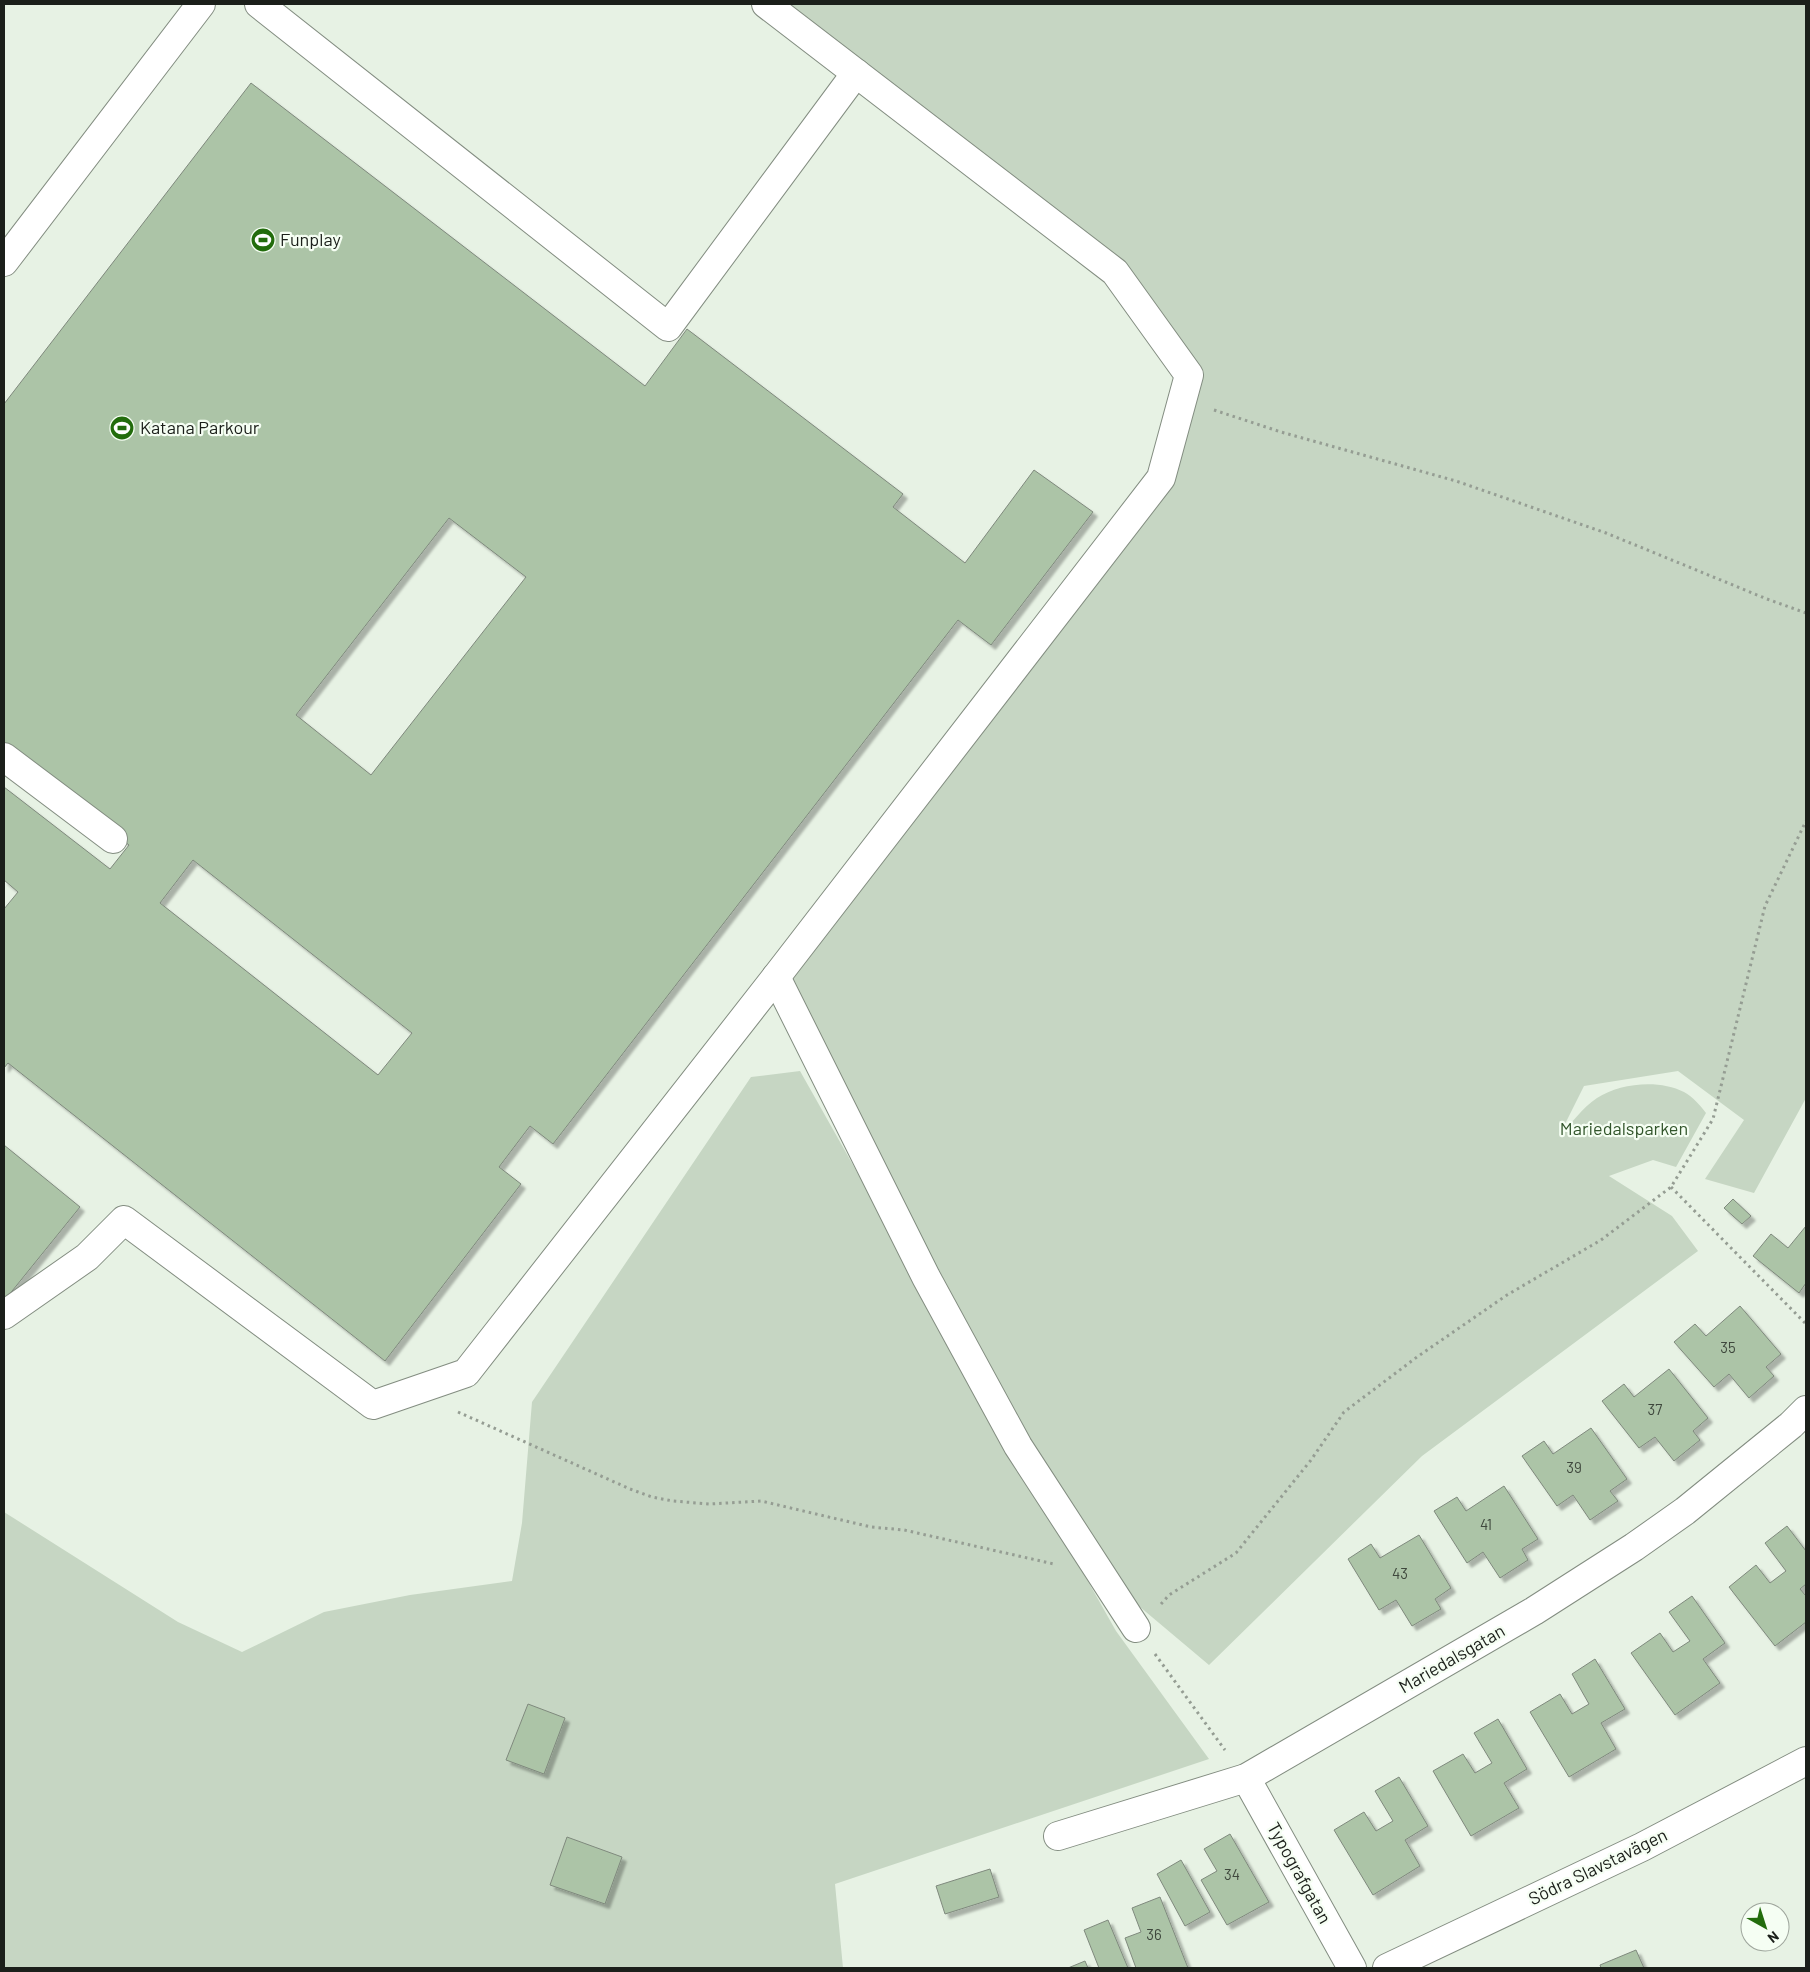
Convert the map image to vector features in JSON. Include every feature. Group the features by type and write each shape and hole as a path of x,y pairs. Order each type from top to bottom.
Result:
{"street":[{"path":"4,262 201,4"},
{"path":"259,4 668,327 856,73"},
{"path":"4,1314 87,1256 124,1220 373,1405 466,1373 776,977 1161,478 1188,376 1115,272 766,4"},
{"path":"4,757 113,839"},
{"path":"776,977 926,1277 1018,1446 1136,1628"},
{"name":"Mariedalsgatan","path":"1058,1836 1246,1778 1534,1612 1634,1548 1685,1511 1791,1425 1806,1410"},
{"name":"Södra Slavstavägen","path":"1387,1968 1642,1847 1806,1761"},
{"name":"Typografgatan","path":"1246,1778 1352,1968"}],"path":[{"path":"1181,399 1281,432 1456,481 1606,533 1767,599 1806,612"},
{"path":"1246,1778 1136,1628 1169,1595 1236,1553 1310,1460 1344,1412 1425,1351 1507,1295 1601,1240 1671,1187 1713,1118 1765,906 1806,821"},
{"path":"1671,1187 1806,1324"},
{"path":"412,1392 652,1497 709,1504 761,1501 871,1527 904,1530 1102,1575"}],"green space":[{"name":"Mariedalsparken","path":"766,4 1806,4 1806,1098 1754,1193 1705,1179 1744,1120 1678,1071 1584,1086 1559,1136 1597,1098 1628,1086 1652,1084 1674,1088 1690,1096 1706,1113 1676,1167 1653,1160 1609,1176 1672,1216 1698,1251 1422,1456 1209,1665 1102,1575 776,977 1161,478 1188,375 1115,272"},
{"path":"800,1071 1116,1631 1209,1759 835,1884 843,1968 4,1968 4,1512 178,1622 242,1652 324,1612 410,1595 512,1581 522,1523 532,1402 751,1077"}],"building":[{"path":"251,83 645,386 687,329 903,494 893,507 965,563 1034,470 1093,512 991,645 958,620 553,1144 530,1126 499,1167 521,1184 385,1361 8,1063 4,1068 4,909 18,892 4,880 4,787 110,869 129,845 4,749 4,404","holes":["449,518 526,577 371,775 296,715","193,860 412,1033 378,1075 160,903"]},
{"path":"4,1145 80,1207 4,1301"},
{"path":"1733,1199 1751,1216 1742,1224 1724,1208"},
{"path":"1806,1226 1806,1283 1799,1293 1753,1256 1771,1234 1788,1248"},
{"path":"1740,1306 1781,1354 1766,1367 1774,1376 1749,1398 1729,1374 1714,1387 1674,1342 1695,1324 1706,1336"},
{"path":"1669,1369 1708,1418 1693,1431 1700,1440 1674,1461 1655,1437 1639,1448 1602,1401 1624,1384 1634,1397"},
{"path":"1591,1428 1627,1479 1610,1491 1618,1501 1590,1520 1573,1495 1557,1506 1522,1456 1544,1441 1553,1454"},
{"path":"1504,1486 1538,1539 1522,1549 1528,1560 1500,1578 1483,1552 1467,1563 1434,1511 1457,1497 1466,1511"},
{"path":"1787,1526 1806,1551 1806,1584 1800,1589 1806,1596 1806,1622 1775,1646 1729,1587 1756,1565 1770,1583 1786,1571 1765,1543"},
{"path":"1419,1535 1451,1588 1435,1599 1441,1609 1412,1626 1396,1600 1379,1610 1348,1559 1371,1544 1380,1558"},
{"path":"1692,1596 1725,1643 1703,1659 1720,1683 1675,1715 1631,1653 1660,1633 1673,1652 1690,1641 1669,1612"},
{"path":"1595,1659 1625,1709 1601,1723 1616,1749 1569,1777 1530,1712 1560,1694 1572,1714 1589,1704 1572,1674"},
{"path":"528,1704 565,1718 544,1774 506,1760"},
{"path":"1498,1719 1527,1769 1504,1783 1519,1808 1471,1836 1433,1771 1463,1754 1475,1773 1492,1763 1474,1733"},
{"path":"1399,1777 1428,1826 1405,1840 1420,1866 1373,1895 1334,1830 1364,1812 1376,1831 1393,1821 1375,1791"},
{"path":"1230,1834 1269,1902 1227,1925 1201,1880 1217,1871 1204,1849"},
{"path":"567,1837 622,1857 605,1904 550,1885"},
{"path":"1181,1860 1210,1912 1185,1926 1157,1874"},
{"path":"990,1869 999,1897 945,1914 936,1886"},
{"path":"1160,1897 1188,1968 1136,1968 1125,1938 1141,1932 1132,1908"},
{"path":"1108,1920 1128,1968 1099,1968 1084,1930"},
{"path":"1636,1950 1644,1968 1601,1968 1600,1965"},
{"path":"1085,1961 1088,1968 1068,1968"}],"place":[{"name":"Funplay","path":"263,240"},
{"name":"Katana Parkour","path":"122,428"}]}
